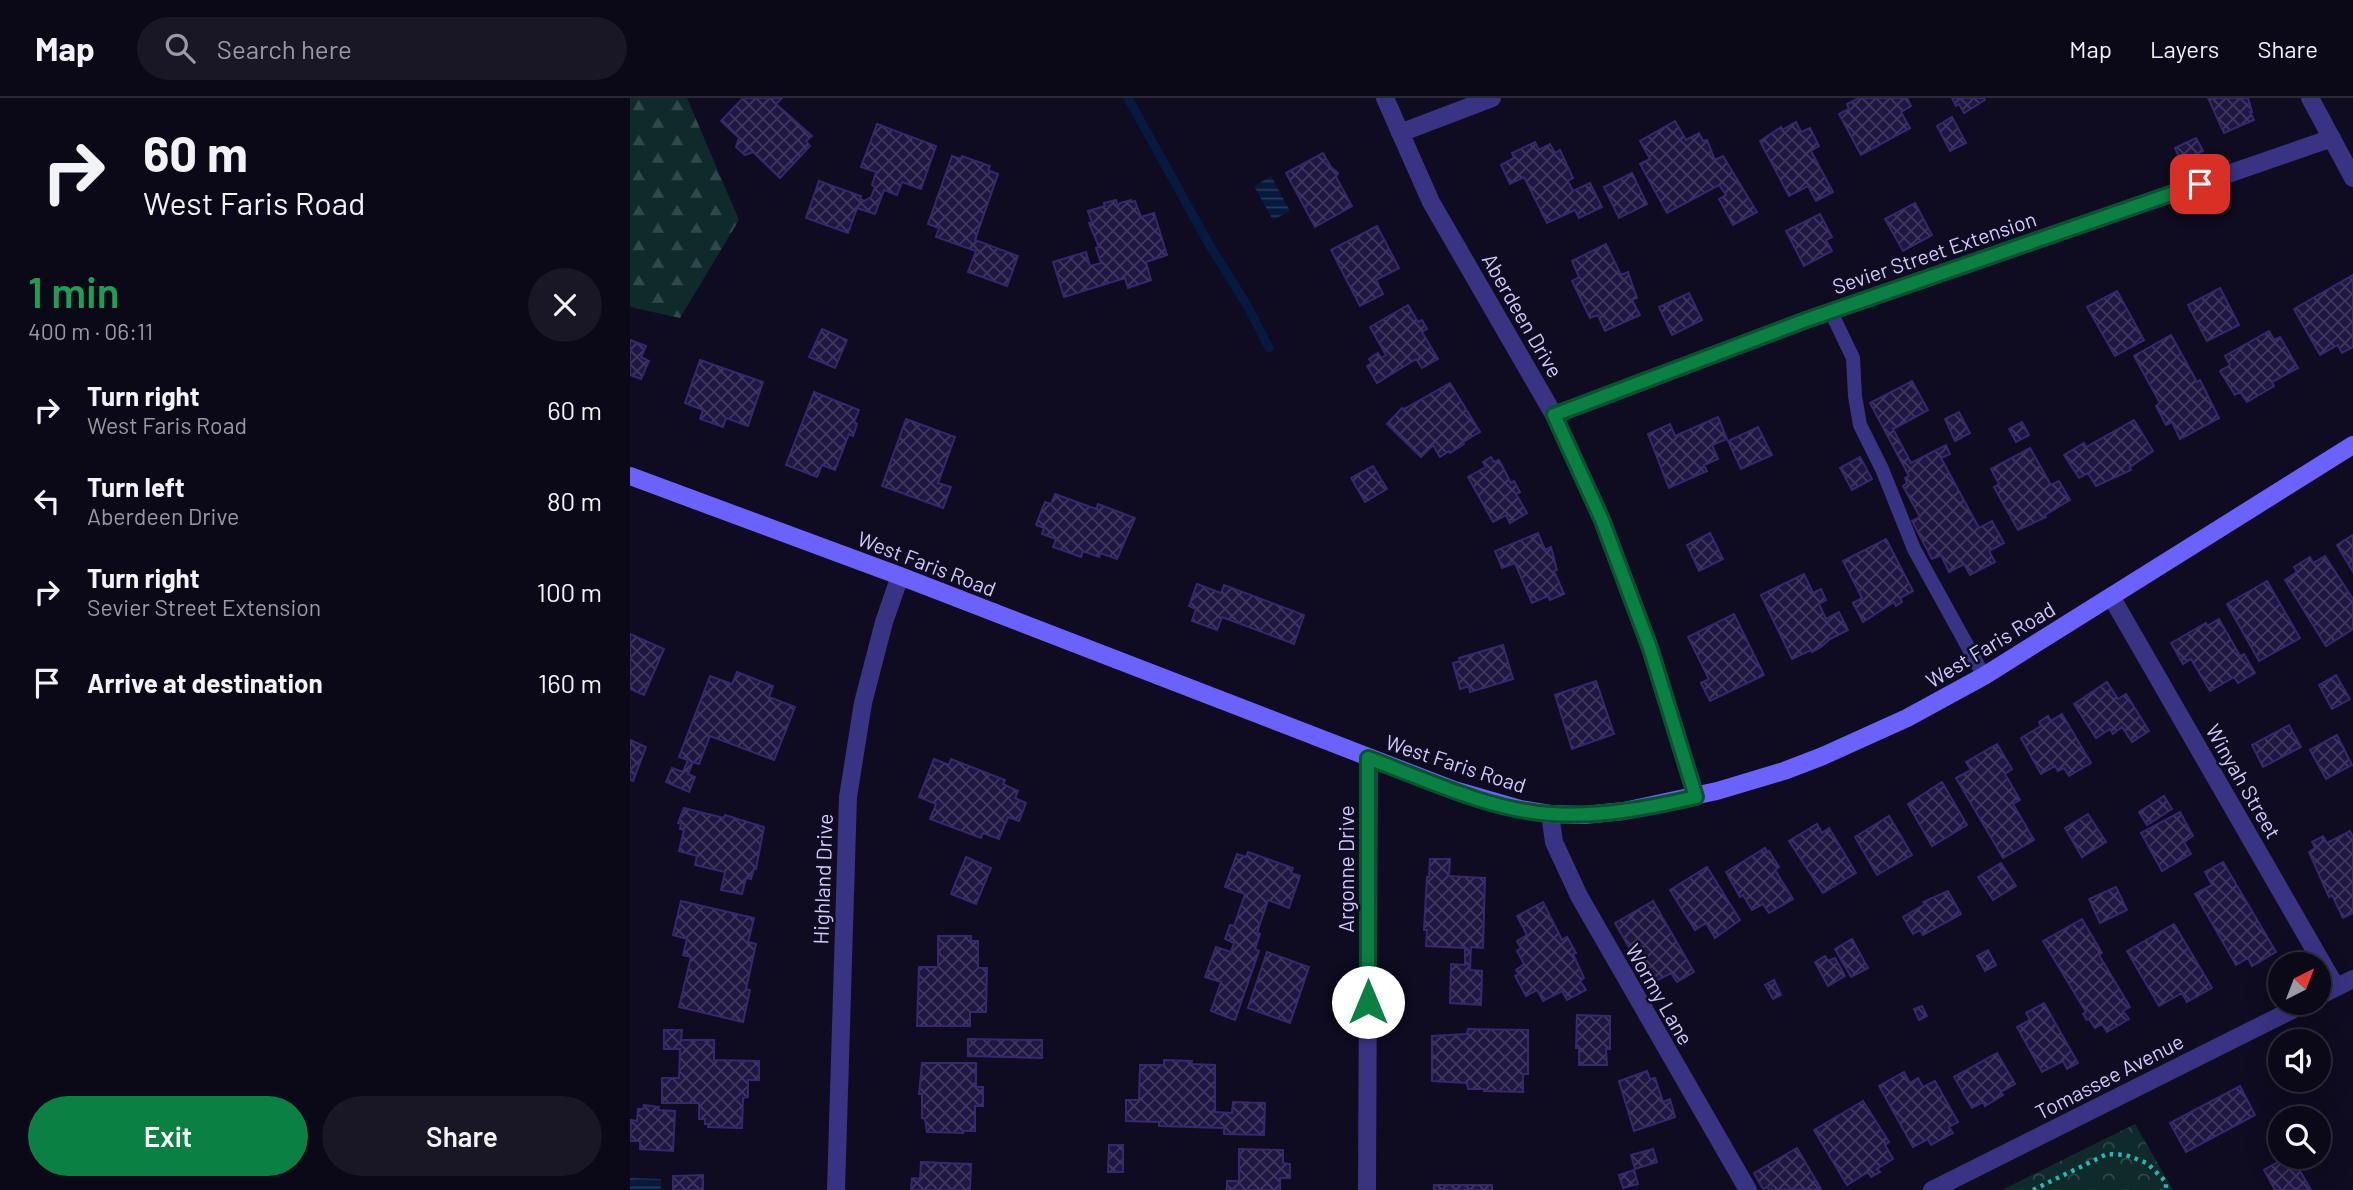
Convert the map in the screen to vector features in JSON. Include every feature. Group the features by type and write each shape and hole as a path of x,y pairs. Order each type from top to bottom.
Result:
{"main road":[{"name":"West Faris Road","path":"630,476 900,576 1368,758 1482,799 1550,814 1584,815 1624,811 1696,797 1784,771 1836,751 1907,718 1984,676 2112,598 2353,445"}],"street":[{"name":"Aberdeen Drive","path":"1385,98 1431,202 1554,415 1602,520 1646,635 1696,797"},
{"path":"1400,133 1492,98"},
{"path":"2310,98 2353,178"},
{"name":"Sevier Street Extension","path":"1554,415 1830,312 2332,138"},
{"name":"Highland Drive","path":"836,1190 848,797 863,703 884,622 900,576"},
{"name":"Winyah Street","path":"2112,598 2336,988"},
{"name":"Argonne Drive","path":"1367,1190 1368,758"},
{"name":"Wormy Lane","path":"1550,814 1554,842 1579,896 1748,1190"},
{"path":"2331,990 2353,979"},
{"name":"Tomassee Avenue","path":"1932,1190 2282,1015"}],"lane":[{"path":"1830,312 1853,358 1860,425 1882,468 1914,549 1984,676"}],"path":[{"path":"2033,1190 2107,1154 2126,1155 2147,1163 2166,1182 2166,1190"}],"green space":[{"path":"630,98 687,98 739,220 680,318 630,307"},
{"path":"2135,1124 2173,1190 2002,1190"}],"water":[{"path":"1271,176 1290,211 1273,220 1254,186"},
{"path":"630,1178 661,1179 661,1190 630,1190"}],"building":[{"path":"743,98 782,98 776,104 812,136 806,141 810,146 780,178 753,152 745,155 736,147 739,138 721,121"},
{"path":"1859,98 1907,98 1911,106 1901,112 1910,128 1861,155 1839,114 1849,109 1847,104"},
{"path":"1952,98 1984,98 1985,100 1964,113"},
{"path":"2208,98 2248,98 2254,120 2224,133"},
{"path":"1952,117 1966,143 1950,151 1937,126"},
{"path":"1675,121 1686,140 1699,133 1703,141 1707,140 1715,160 1723,156 1757,212 1733,225 1719,199 1726,195 1719,185 1667,213 1640,164 1650,159 1640,141"},
{"path":"1796,122 1801,132 1810,128 1819,146 1811,151 1833,192 1816,201 1808,186 1789,196 1760,141 1781,127 1782,130"},
{"path":"877,124 936,146 921,189 902,182 897,195 884,190 875,214 857,208 848,233 806,218 819,181 861,196 860,199 864,201 871,197 876,172 861,167"},
{"path":"2196,138 2203,151 2181,161 2175,148"},
{"path":"1535,142 1539,150 1550,144 1555,153 1560,150 1573,178 1568,181 1573,191 1590,183 1602,207 1579,218 1575,210 1547,223 1524,177 1510,184 1501,165 1514,158 1512,153"},
{"path":"1323,153 1338,173 1336,177 1352,206 1315,227 1286,173"},
{"path":"952,156 961,159 962,156 990,166 988,170 998,174 975,240 1018,256 1007,286 968,272 976,251 936,237 939,228 928,224"},
{"path":"1632,173 1647,204 1619,218 1604,187"},
{"path":"1116,200 1118,206 1120,203 1135,201 1141,217 1154,213 1167,255 1146,262 1151,280 1128,288 1125,278 1064,297 1053,262 1086,252 1090,266 1101,263 1088,211"},
{"path":"1915,203 1932,235 1903,251 1885,219"},
{"path":"1820,214 1832,237 1826,240 1832,251 1804,266 1786,231"},
{"path":"1377,226 1399,268 1376,280 1383,294 1360,306 1331,250"},
{"path":"1606,244 1621,275 1628,272 1637,298 1632,300 1640,315 1605,331 1598,315 1590,318 1572,281 1579,277 1572,261"},
{"path":"2353,275 2353,347 2342,353 2338,345 2320,355 2294,309"},
{"path":"2220,288 2239,325 2207,341 2188,305"},
{"path":"2117,291 2144,340 2115,356 2087,307"},
{"path":"1689,293 1702,320 1672,335 1659,307"},
{"path":"1408,305 1418,322 1422,320 1427,329 1422,332 1438,359 1422,368 1416,359 1377,383 1367,366 1372,363 1369,359 1378,353 1381,358 1386,355 1370,327"},
{"path":"822,329 847,340 835,368 809,357"},
{"path":"2269,331 2274,340 2280,337 2298,368 2272,382 2274,386 2247,402 2240,392 2235,395 2220,371 2230,365 2225,356"},
{"path":"2171,335 2197,382 2200,380 2219,418 2180,439 2172,422 2166,425 2156,406 2160,403 2134,356"},
{"path":"630,340 646,346 641,357 649,361 641,379 630,375"},
{"path":"700,360 763,382 748,426 726,418 723,427 700,419 703,410 685,403"},
{"path":"1912,381 1928,410 1893,429 1911,463 1946,445 1950,454 1941,458 1979,528 1992,521 2004,543 1989,551 1995,562 1970,575 1964,564 1949,572 1941,555 1932,559 1912,521 1920,517 1903,486 1907,483 1905,478 1909,476 1870,403"},
{"path":"1450,383 1480,432 1450,453 1449,451 1440,457 1433,445 1421,457 1387,424 1402,408"},
{"path":"814,392 859,410 854,422 857,424 853,436 849,434 835,470 822,465 817,477 786,465"},
{"path":"1959,412 1970,433 1955,441 1945,419"},
{"path":"1718,417 1727,439 1712,445 1718,459 1704,465 1707,471 1669,488 1648,434 1670,424 1675,436"},
{"path":"906,419 955,437 938,483 951,487 943,508 882,486"},
{"path":"2134,420 2153,451 2130,467 2131,470 2096,486 2088,473 2079,478 2064,455 2084,443 2086,447"},
{"path":"2022,422 2029,435 2016,442 2009,429"},
{"path":"1758,427 1772,455 1741,469 1728,441"},
{"path":"2030,448 2051,485 2059,481 2070,500 2045,515 2046,517 2018,530 1994,487 1999,484 1991,469"},
{"path":"1491,457 1494,462 1499,460 1511,483 1514,481 1520,492 1516,494 1527,513 1510,523 1506,515 1493,522 1468,477 1486,467 1483,462"},
{"path":"1860,457 1872,479 1852,490 1840,468"},
{"path":"1373,466 1387,489 1365,502 1351,478"},
{"path":"1055,494 1096,509 1098,504 1135,518 1117,559 1100,553 1099,557 1083,551 1081,557 1053,547 1056,539 1042,534 1044,528 1036,525 1045,502 1051,504"},
{"path":"1538,533 1545,550 1551,547 1557,570 1554,571 1564,594 1550,600 1548,596 1532,603 1515,563 1502,568 1495,551"},
{"path":"1710,533 1723,559 1699,571 1687,545"},
{"path":"2353,535 2353,572 2337,545"},
{"path":"1886,539 1913,591 1900,598 1902,602 1896,606 1894,602 1863,622 1853,603 1862,598 1843,561"},
{"path":"2325,556 2353,599 2353,629 2326,646 2285,580 2297,572 2294,567 2310,557 2313,563"},
{"path":"1804,574 1813,593 1821,589 1826,600 1819,604 1826,619 1839,612 1848,630 1812,652 1811,650 1792,659 1761,595"},
{"path":"2267,581 2300,638 2259,661 2227,604"},
{"path":"1197,584 1221,593 1224,585 1304,615 1294,644 1222,617 1217,630 1192,621 1196,609 1189,606"},
{"path":"1734,614 1764,675 1710,701 1701,683 1709,679 1688,637"},
{"path":"2219,619 2240,656 2244,654 2255,673 2238,683 2234,677 2210,691 2191,659 2183,664 2171,643 2206,623 2207,626"},
{"path":"630,634 664,649 644,695 630,689"},
{"path":"1503,645 1513,679 1470,692 1469,686 1460,689 1453,663 1460,661 1459,658"},
{"path":"737,672 773,686 769,697 795,707 774,760 710,736 699,764 693,762 688,774 695,777 689,792 666,782 672,768 683,772 688,760 679,757 710,676 732,684"},
{"path":"2336,675 2350,699 2332,709 2319,685"},
{"path":"1596,681 1614,734 1572,749 1555,695"},
{"path":"2107,682 2118,699 2126,694 2149,731 2132,742 2122,727 2113,734 2110,729 2096,738 2074,704"},
{"path":"2062,714 2091,763 2069,776 2064,768 2058,771 2055,766 2041,774 2021,738 2041,726 2039,722 2048,716 2051,721"},
{"path":"2289,725 2301,747 2263,767 2252,745"},
{"path":"2337,735 2352,765 2326,779 2310,750"},
{"path":"630,740 646,747 633,781 630,780"},
{"path":"1997,744 2012,769 2005,774 2020,800 2013,804 2034,840 2003,858 1956,778 1971,770 1966,762"},
{"path":"934,759 949,765 951,759 1005,780 1003,784 1018,791 1015,798 1026,803 1019,821 1008,817 999,839 983,833 981,838 930,819 936,804 919,797"},
{"path":"1942,782 1967,825 1932,846 1908,804"},
{"path":"2164,796 2172,809 2147,825 2139,812"},
{"path":"684,808 724,818 725,815 764,827 756,869 754,868 751,879 746,878 742,894 721,890 725,872 695,865 697,856 679,851 684,830 680,829 681,824 678,823"},
{"path":"2180,812 2193,836 2184,842 2191,854 2162,871 2141,833"},
{"path":"2088,814 2106,842 2082,857 2065,828"},
{"path":"1889,816 1912,855 1877,875 1855,837"},
{"path":"1817,824 1822,833 1829,828 1856,873 1823,893 1789,841"},
{"path":"2350,831 2353,837 2353,913 2343,918 2332,895 2329,897 2309,852 2315,848 2312,842 2323,836 2327,843"},
{"path":"1765,848 1779,867 1775,870 1793,899 1769,913 1763,904 1752,910 1743,895 1740,897 1726,872"},
{"path":"1248,852 1293,868 1291,873 1300,876 1289,908 1268,900 1257,933 1260,934 1255,949 1259,951 1235,1020 1211,1011 1221,982 1205,977 1216,947 1231,952 1234,943 1225,939 1230,925 1234,926 1245,894 1225,887 1237,854 1246,857"},
{"path":"966,857 991,868 976,904 951,894"},
{"path":"1430,859 1450,859 1449,876 1485,878 1483,948 1471,947 1470,970 1482,971 1481,1005 1450,1003 1451,964 1465,965 1465,948 1426,946 1427,930 1424,930"},
{"path":"2223,862 2276,952 2268,952 2268,957 2252,966 2248,958 2236,965 2195,894 2212,885 2205,872"},
{"path":"2001,863 2016,886 1993,900 1978,877"},
{"path":"1707,867 1740,920 1715,938 1706,923 1695,930 1670,890"},
{"path":"2116,887 2127,910 2100,923 2089,899"},
{"path":"1948,891 1961,914 1923,935 1920,930 1913,934 1903,917 1925,904 1923,902"},
{"path":"681,901 754,918 748,942 756,944 746,989 750,990 743,1022 679,1007 691,957 683,955 687,939 673,935"},
{"path":"1653,901 1694,972 1677,982 1671,973 1656,981 1644,960 1638,963 1615,923"},
{"path":"1543,902 1562,940 1567,937 1576,953 1573,954 1584,978 1580,981 1586,990 1567,1000 1562,991 1543,1001 1537,990 1526,996 1515,976 1519,974 1516,970 1524,964 1517,951 1521,948 1517,941 1527,935 1517,916"},
{"path":"2082,919 2102,953 2099,955 2130,1007 2123,1011 2129,1019 2107,1032 2102,1024 2095,1028 2089,1019 2087,1020 2083,1014 2086,1012 2043,941"},
{"path":"2174,924 2212,988 2187,1002 2182,993 2159,1006 2127,951"},
{"path":"938,936 971,936 971,941 978,941 978,968 987,968 986,1012 970,1012 970,1026 917,1026 919,967 938,967"},
{"path":"1852,939 1868,968 1851,977 1835,949"},
{"path":"1988,950 1996,965 1985,971 1977,956"},
{"path":"1267,952 1309,967 1290,1023 1248,1008"},
{"path":"1825,956 1828,961 1835,958 1845,976 1828,986 1815,962"},
{"path":"1774,980 1781,995 1773,999 1765,985"},
{"path":"2044,1003 2078,1063 2067,1069 2063,1061 2042,1072 2017,1027 2030,1020 2026,1013"},
{"path":"1922,1006 1927,1016 1919,1020 1914,1009"},
{"path":"1577,1015 1610,1016 1607,1065 1579,1065 1579,1048 1576,1048"},
{"path":"1468,1029 1528,1030 1528,1074 1523,1074 1523,1092 1484,1091 1468,1089 1467,1083 1432,1081 1432,1036 1467,1034"},
{"path":"664,1030 682,1030 681,1040 714,1040 714,1060 759,1061 759,1080 748,1080 748,1097 743,1098 742,1128 708,1127 705,1119 699,1119 699,1103 662,1103 662,1078 679,1078 680,1049 664,1049"},
{"path":"968,1039 1042,1040 1042,1058 968,1056"},
{"path":"1997,1053 2015,1084 1985,1106 1983,1102 1972,1108 1954,1077"},
{"path":"1164,1060 1215,1065 1215,1112 1232,1113 1233,1102 1265,1103 1264,1135 1224,1134 1224,1128 1159,1126 1159,1122 1126,1121 1126,1100 1139,1100 1140,1065 1164,1065"},
{"path":"922,1063 976,1063 976,1087 983,1087 983,1106 975,1106 975,1131 927,1132 925,1119 922,1118 922,1094 919,1094"},
{"path":"1647,1071 1650,1079 1655,1078 1663,1102 1670,1099 1675,1117 1634,1131 1619,1081"},
{"path":"1904,1072 1910,1083 1918,1078 1923,1087 1935,1081 1958,1122 1949,1127 1953,1133 1931,1145 1928,1139 1913,1147 1879,1086"},
{"path":"2240,1086 2255,1115 2186,1152 2170,1123"},
{"path":"1863,1101 1889,1142 1885,1145 1893,1159 1877,1169 1880,1172 1871,1177 1868,1172 1847,1185 1814,1130"},
{"path":"644,1105 659,1107 658,1110 675,1111 673,1151 640,1149 640,1141 630,1141 631,1120 637,1121 638,1109 643,1109"},
{"path":"1109,1145 1123,1145 1123,1172 1108,1172"},
{"path":"1797,1148 1821,1189 1763,1189 1754,1173"},
{"path":"1239,1149 1283,1150 1283,1163 1290,1164 1290,1178 1280,1178 1280,1190 1227,1190 1227,1181 1239,1181"},
{"path":"1653,1149 1657,1162 1635,1169 1631,1155"},
{"path":"921,1162 971,1164 970,1190 911,1190 912,1178 920,1179"},
{"path":"2268,1168 2299,1169 2311,1190 2275,1190 2264,1170"},
{"path":"1634,1170 1638,1184 1623,1188 1619,1175"},
{"path":"703,1175 703,1190 673,1190 673,1176"},
{"path":"1434,1185 1492,1185 1492,1190 1434,1190"}],"waterway":[{"path":"1128,98 1269,348"}],"route":[{"path":"1368,1002 1368,758 1482,799 1550,814 1584,815 1624,811 1696,797 1650,648 1602,520 1554,415 1806,320 2200,184"}]}
